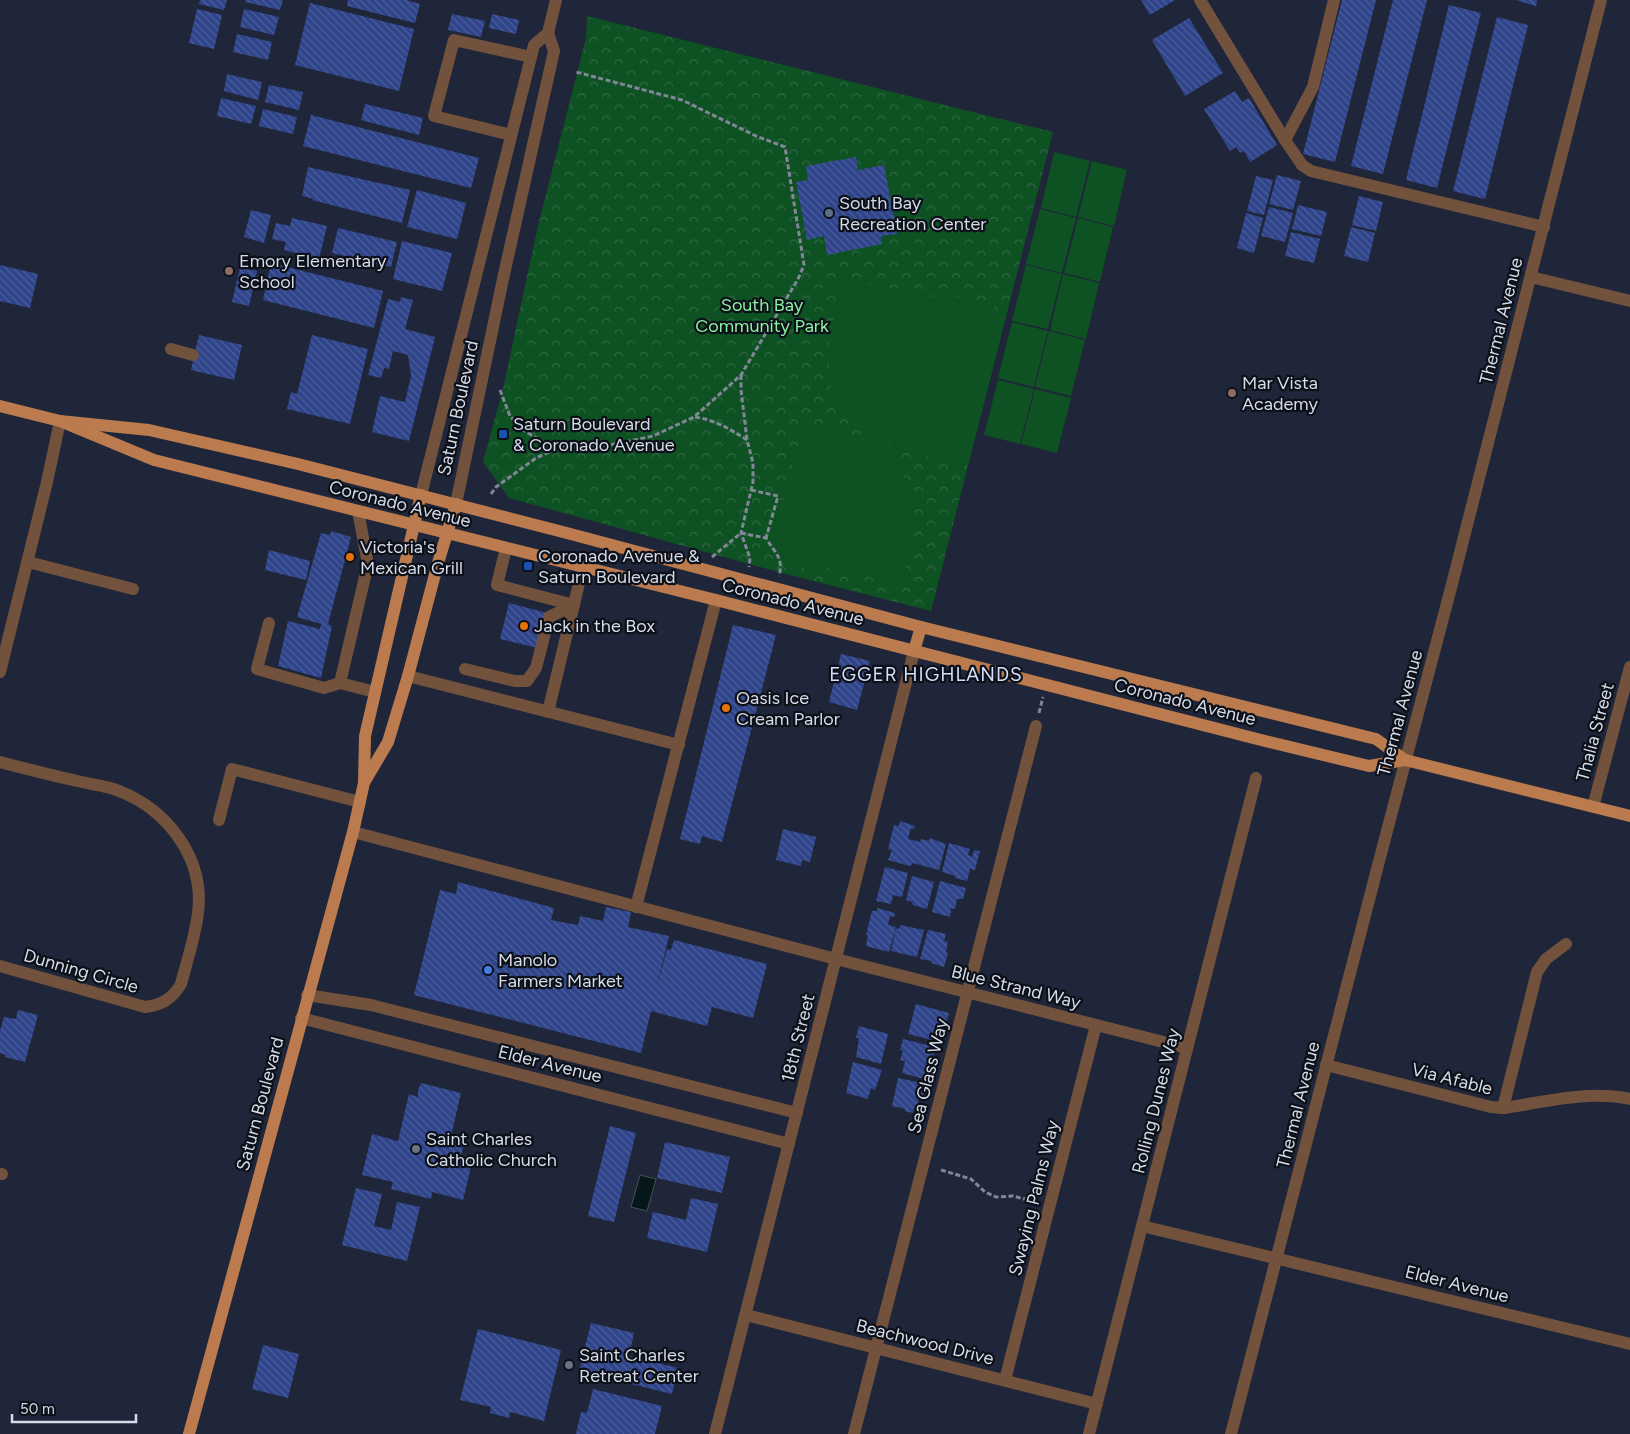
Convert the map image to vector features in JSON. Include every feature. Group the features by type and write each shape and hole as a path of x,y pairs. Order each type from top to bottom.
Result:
{"main road":[{"name":"Coronado Avenue","path":"0,406 60,421 149,430 298,464 920,626 1376,738 1405,760 1630,816"},
{"name":"Coronado Avenue","path":"60,421 154,460 414,524 447,534 716,600 1369,766 1405,760"},
{"name":"Saturn Boulevard","path":"189,1434 307,995 353,832 364,783 365,736 421,495"},
{"name":"Saturn Boulevard","path":"364,783 388,742 456,504"},
{"path":"914,651 920,626"}],"street":[{"name":"Saturn Boulevard","path":"456,504 503,279 554,51 548,33 556,0"},
{"path":"1200,0 1285,140 1302,165 1311,171 1544,227"},
{"path":"1285,140 1313,87 1334,0"},
{"name":"Thermal Avenue","path":"1231,1434 1544,227 1600,0"},
{"name":"Saturn Boulevard","path":"421,495 534,45 548,33"},
{"path":"511,135 434,116 454,40 531,57"},
{"path":"1531,277 1630,301"},
{"path":"170,349 192,355"},
{"path":"0,672 28,562 60,421"},
{"path":"340,683 368,564 358,511"},
{"path":"506,548 497,585 574,605"},
{"path":"28,562 133,588"},
{"path":"548,712 583,567"},
{"path":"636,907 716,600"},
{"path":"465,669 515,681 527,681 536,668 549,617 574,605"},
{"path":"269,623 257,670 324,688 340,683 375,692"},
{"name":"18th Street","path":"715,1434 914,651"},
{"name":"Thalia Street","path":"1593,807 1630,667"},
{"path":"408,676 679,745"},
{"name":"Sea Glass Way","path":"854,1434 1036,726"},
{"name":"Dunning Circle","path":"0,762 118,790 148,806 174,830 182,842 194,869 198,914 181,984 176,993 161,1004 145,1007 0,966"},
{"path":"219,820 232,769 360,802"},
{"name":"Rolling Dunes Way","path":"1089,1434 1256,778"},
{"name":"Blue Strand Way","path":"353,832 836,959 1187,1048"},
{"path":"1503,1108 1537,972 1546,959 1566,944"},
{"path":"307,995 371,1005 797,1113"},
{"name":"Elder Avenue","path":"301,1018 789,1144"},
{"name":"Swaying Palms Way","path":"1005,1380 1096,1025"},
{"name":"Via Afable","path":"1326,1065 1491,1108 1503,1108 1593,1094 1615,1095 1630,1099"},
{"name":"Elder Avenue","path":"1142,1226 1630,1344"},
{"name":"Beachwood Drive","path":"746,1315 1097,1404"}],"path":[{"path":"500,390 510,416 523,430 545,443 566,447 609,445 653,436 694,417 741,375 798,279 804,265 785,147 756,136 682,100 576,72"},
{"path":"741,375 747,440 754,463 753,482 741,533 750,558 749,568 744,581"},
{"path":"694,417 709,419 724,425 747,440"},
{"path":"491,494 496,487 536,458 566,447"},
{"path":"751,490 778,496 766,538"},
{"path":"741,533 766,538 781,562 782,567 775,589"},
{"path":"712,558 741,533"},
{"path":"940,1170 971,1178 985,1192 996,1197 1013,1196 1024,1199 1032,1196 1043,1197"}],"green space":[{"name":"South Bay Community Park","path":"587,16 1053,132 931,611 786,574 509,498 483,462 503,389 537,230 586,38"},
{"path":"1054,152 1090,161 1076,217 1041,208"},
{"path":"1092,161 1127,170 1114,226 1078,217"},
{"path":"1040,209 1076,218 1062,273 1026,264"},
{"path":"1078,218 1113,227 1100,282 1064,273"},
{"path":"1026,265 1062,274 1048,329 1012,321"},
{"path":"1063,274 1099,283 1086,339 1050,330"},
{"path":"841,280 945,299 947,294 993,306 1005,320 968,466 890,445 858,424 841,405 829,381 829,357"},
{"path":"1012,322 1048,331 1034,387 998,378"},
{"path":"1049,331 1085,340 1071,396 1035,387"},
{"path":"998,380 1034,389 1020,444 984,435"},
{"path":"1035,389 1071,398 1057,453 1021,444"},
{"path":"804,422 868,439 889,455 904,476 914,515 911,542 901,585 823,566 821,572 784,563 768,538 779,499 784,500"}],"shaded area":[{"path":"640,1175 656,1179 647,1211 631,1207"}],"building":[{"path":"200,0 227,0 224,10 199,4"},
{"path":"246,0 283,0 280,10 245,2"},
{"path":"348,0 406,0 420,4 415,23 347,6"},
{"path":"1141,0 1175,0 1150,15"},
{"path":"1342,0 1376,0 1335,162 1303,154"},
{"path":"1393,0 1427,0 1383,174 1351,166"},
{"path":"1516,0 1537,0 1536,6"},
{"path":"310,3 414,29 399,91 295,65"},
{"path":"1449,5 1481,13 1437,188 1406,180"},
{"path":"197,9 222,15 214,49 189,43"},
{"path":"244,9 279,17 274,35 240,27"},
{"path":"452,14 485,21 481,37 448,30"},
{"path":"492,14 519,20 516,34 489,28"},
{"path":"1497,17 1528,25 1485,199 1453,191"},
{"path":"1189,18 1223,73 1185,96 1152,40"},
{"path":"237,34 272,42 268,60 233,52"},
{"path":"227,74 262,82 258,100 224,91"},
{"path":"269,85 303,92 299,110 265,102"},
{"path":"1235,91 1242,102 1249,98 1277,145 1250,162 1244,151 1240,153 1236,147 1230,151 1204,109"},
{"path":"221,98 256,106 251,124 217,116"},
{"path":"365,104 423,118 419,135 361,120"},
{"path":"263,109 297,117 293,134 259,126"},
{"path":"311,115 479,158 471,188 303,146"},
{"path":"856,157 858,170 884,165 897,234 881,236 882,244 827,255 824,236 807,240 796,182 808,180 806,166"},
{"path":"308,167 410,190 402,223 302,196"},
{"path":"1277,175 1301,181 1293,210 1269,204"},
{"path":"1256,176 1273,180 1264,215 1247,211"},
{"path":"417,190 466,203 457,239 407,227"},
{"path":"1359,196 1383,202 1376,231 1352,225"},
{"path":"1298,205 1327,212 1321,236 1292,229"},
{"path":"1269,207 1293,213 1285,242 1261,236"},
{"path":"251,210 271,215 264,243 244,237"},
{"path":"1246,213 1263,218 1254,253 1237,248"},
{"path":"292,218 327,226 319,259 284,250 286,242 272,239 276,223 290,226"},
{"path":"1351,227 1375,233 1368,262 1344,256"},
{"path":"338,228 397,242 391,267 332,253"},
{"path":"1291,232 1320,239 1314,263 1285,256"},
{"path":"402,241 452,253 442,291 393,279"},
{"path":"271,263 383,291 374,328 263,300"},
{"path":"0,265 38,274 30,308 0,301"},
{"path":"240,268 257,271 249,306 232,302"},
{"path":"401,297 413,300 405,329 435,337 409,441 372,432 380,396 405,402 411,376 408,355 393,351 389,369 384,368 381,378 368,375 388,299 400,302"},
{"path":"199,335 242,345 234,380 191,370"},
{"path":"312,335 368,349 350,424 287,409 291,392 297,394"},
{"path":"331,531 351,537 328,624 332,626 321,678 278,666 288,621 320,629 321,624 297,617 321,533 330,535"},
{"path":"269,550 310,561 306,580 265,570"},
{"name":"Jack in the Box","path":"509,603 547,613 538,648 500,639"},
{"path":"733,625 776,635 722,842 702,836 700,844 680,839"},
{"path":"841,654 870,661 857,710 829,702"},
{"path":"900,821 915,826 914,829 911,828 908,839 920,842 921,839 929,841 930,838 946,844 939,870 913,863 910,866 888,860 892,850 888,849 894,825 899,826"},
{"path":"783,829 816,837 810,862 802,860 801,866 776,860"},
{"path":"949,843 970,849 968,855 972,857 974,850 980,851 975,870 970,869 967,881 942,872"},
{"path":"885,867 908,873 902,897 893,895 891,904 876,901"},
{"path":"912,876 934,882 927,909 913,905 912,902 906,900"},
{"path":"940,881 966,888 963,899 957,899 955,909 951,908 950,917 932,912"},
{"path":"458,882 554,908 551,920 578,925 580,916 603,921 606,907 631,912 628,927 669,936 656,989 667,949 671,950 674,940 767,964 753,1018 712,1007 707,1026 651,1011 641,1053 414,995 440,890 456,894"},
{"path":"877,908 895,913 894,917 890,916 888,925 896,927 889,952 866,946 868,935 866,935 872,911 877,911"},
{"path":"900,925 924,930 917,957 891,951 896,928 899,929"},
{"path":"928,930 946,934 944,941 948,942 946,952 948,953 944,967 931,963 932,961 920,959"},
{"path":"916,1004 949,1013 946,1024 941,1023 936,1041 908,1034"},
{"path":"18,1010 38,1015 25,1062 5,1057 6,1055 0,1053 0,1031 4,1017 16,1019"},
{"path":"859,1026 888,1034 881,1064 856,1057 859,1038 856,1038"},
{"path":"903,1039 935,1047 928,1080 902,1073 905,1061 900,1060 903,1051 900,1050"},
{"path":"853,1062 882,1070 875,1090 871,1088 868,1099 846,1093"},
{"path":"898,1078 926,1084 923,1099 919,1098 917,1108 914,1107 913,1113 892,1106"},
{"name":"Saint Charles Catholic Church","path":"421,1083 461,1093 451,1136 465,1139 461,1156 473,1159 463,1200 432,1192 431,1199 391,1189 393,1182 362,1175 372,1134 398,1141 409,1094 418,1097"},
{"path":"610,1126 636,1133 614,1222 588,1216"},
{"path":"665,1142 730,1157 722,1193 657,1178"},
{"path":"356,1188 382,1194 374,1226 391,1230 397,1202 420,1207 407,1261 342,1245"},
{"path":"691,1198 718,1204 707,1252 647,1238 653,1212 686,1220"},
{"path":"591,1323 634,1333 629,1356 678,1368 672,1394 579,1371"},
{"path":"478,1329 561,1350 544,1421 510,1412 509,1418 490,1413 491,1407 460,1400"},
{"path":"263,1345 299,1354 288,1398 252,1389"},
{"path":"593,1389 662,1406 655,1434 576,1434 581,1412 587,1413"}],"place":[{"name":"South Bay Recreation Center","path":"829,213"},
{"name":"Emory Elementary School","path":"229,271"},
{"name":"Mar Vista Academy","path":"1232,393"},
{"name":"Saturn Boulevard & Coronado Avenue","path":"503,434"},
{"name":"Victoria's Mexican Grill","path":"350,557"},
{"name":"Coronado Avenue & Saturn Boulevard","path":"528,566"},
{"name":"Jack in the Box","path":"524,626"},
{"name":"Oasis Ice Cream Parlor","path":"726,708"},
{"name":"Manolo Farmers Market","path":"488,970"},
{"name":"Saint Charles Catholic Church","path":"416,1149"},
{"name":"Saint Charles Retreat Center","path":"569,1365"}],"district":[{"name":"EGGER HIGHLANDS","path":"926,674"}]}
